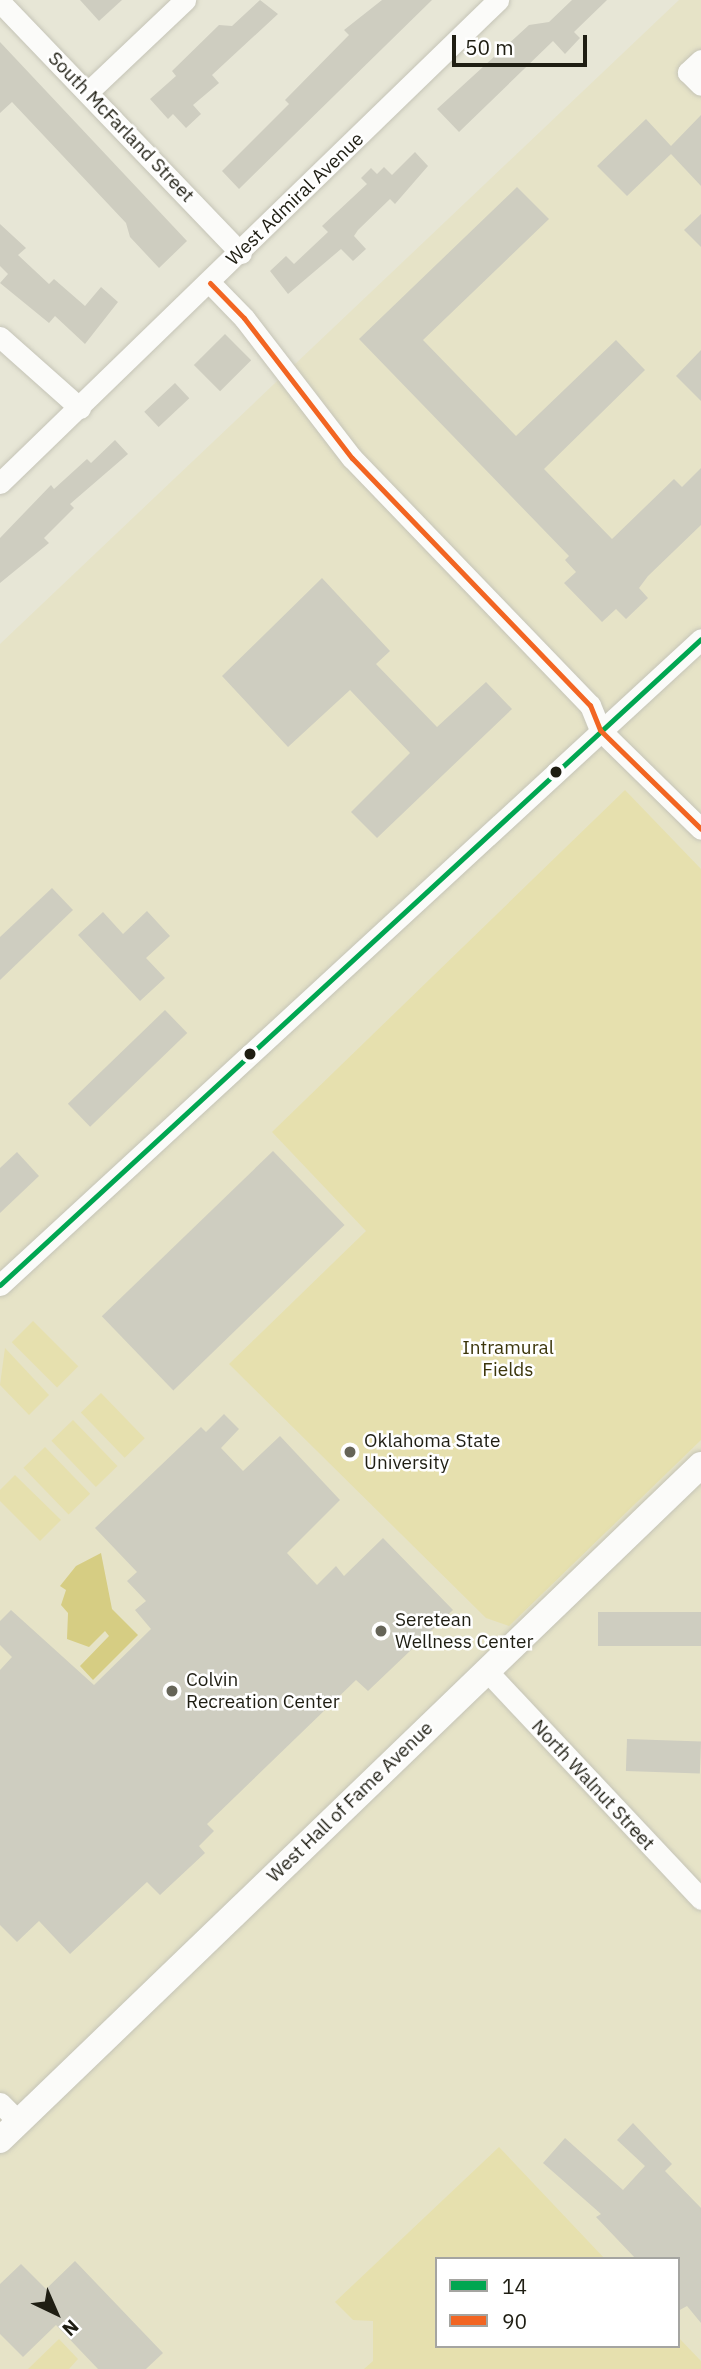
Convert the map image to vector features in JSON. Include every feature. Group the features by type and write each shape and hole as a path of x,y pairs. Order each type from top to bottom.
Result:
{"main road":[{"name":"West Hall of Fame Avenue","path":"9,2131 701,1465"}],"street":[{"path":"88,92 186,0"},
{"name":"West Admiral Avenue","path":"0,483 241,253 498,0"},
{"name":"South McFarland Street","path":"0,2 241,253"},
{"path":"701,60 688,72 701,85"},
{"path":"209,283 244,318 352,458 590,705 600,730 701,829"},
{"path":"0,337 80,408"},
{"path":"0,1285 701,639"},
{"name":"North Walnut Street","path":"486,1670 701,1899"},
{"path":"0,2103 9,2131"}],"shaded area":[{"name":"Oklahoma State University","path":"679,0 701,0 701,2369 0,2369 0,644"},
{"path":"101,1553 112,1609 138,1635 93,1680 80,1666 109,1636 105,1631 89,1647 67,1639 68,1613 61,1605 66,1590 60,1586 76,1566"}],"green space":[{"name":"Intramural Fields","path":"625,790 701,869 701,1440 509,1626 486,1618 229,1364 366,1231 272,1132"},
{"path":"33,1321 78,1366 57,1387 12,1342"},
{"path":"5,1348 49,1395 29,1415 0,1385"},
{"path":"101,1393 145,1438 125,1458 81,1412"},
{"path":"73,1420 117,1466 96,1487 51,1441"},
{"path":"45,1447 90,1494 69,1515 23,1468"},
{"path":"15,1475 61,1520 40,1541 0,1501 0,1490"},
{"path":"499,2147 603,2257 435,2257 435,2348 680,2348 680,2339 701,2361 701,2369 364,2369 373,2361 373,2321 353,2320 335,2302"},
{"path":"59,2339 78,2359 69,2369 28,2369"}],"building":[{"path":"80,0 122,0 99,21"},
{"path":"260,0 278,14 212,75 219,83 193,105 201,114 186,128 173,114 168,119 150,99 176,76 172,71 219,25 232,26"},
{"path":"382,0 432,0 239,189 222,171 289,104 285,100 349,35 344,30"},
{"path":"572,0 607,0 574,32 580,38 565,54 553,41 459,132 437,109 529,25 549,22"},
{"path":"0,42 187,241 159,268 130,237 126,223 12,102 0,113"},
{"path":"701,115 701,186 671,154 627,196 597,166 646,119 671,146"},
{"path":"415,152 428,166 395,204 390,199 358,230 354,236 366,249 353,261 341,249 288,294 270,271 286,256 294,264 328,232 322,226 367,184 361,178 371,168 377,174 384,167 392,175"},
{"path":"517,187 549,219 423,340 516,436 616,340 645,370 544,469 612,539 674,479 682,487 701,468 701,525 648,576 639,588 648,598 626,619 616,609 602,622 564,583 576,572 565,560 569,556 359,339"},
{"path":"701,214 701,247 684,230"},
{"path":"0,224 26,248 18,255 49,284 54,279 85,306 101,287 118,302 85,344 55,316 49,323 0,283 8,274 0,266"},
{"path":"225,334 251,360 220,391 194,365"},
{"path":"701,350 701,401 676,376"},
{"path":"175,383 189,398 159,427 144,412"},
{"path":"115,440 128,454 70,504 74,508 44,538 49,543 0,583 0,538 51,485 54,489 87,459 91,463"},
{"path":"322,578 390,651 376,664 437,727 486,682 512,709 377,838 351,812 410,753 350,690 288,747 222,676"},
{"path":"52,888 73,910 0,980 0,937"},
{"path":"147,911 170,936 146,958 165,978 140,1001 78,935 103,912 123,934"},
{"path":"165,1010 187,1033 90,1127 68,1104"},
{"path":"273,1151 345,1225 173,1390 102,1316"},
{"path":"17,1152 39,1176 0,1213 0,1168"},
{"name":"Colvin Recreation Center","path":"224,1414 239,1429 221,1448 243,1471 280,1436 340,1500 287,1553 317,1585 336,1566 344,1576 383,1538 453,1610 368,1691 356,1680 207,1824 214,1831 199,1846 205,1853 160,1895 147,1882 70,1954 39,1921 17,1942 0,1925 0,1670 12,1657 0,1645 0,1621 11,1610 94,1685 151,1629 135,1610 146,1601 127,1581 137,1572 95,1528 201,1427 206,1432"},
{"path":"598,1612 701,1612 701,1646 598,1646"},
{"path":"627,1739 701,1742 700,1774 626,1771"},
{"path":"633,2123 672,2164 665,2171 701,2208 701,2323 687,2306 680,2310 680,2257 634,2257 596,2217 601,2214 543,2163 565,2138 623,2190 645,2166 617,2140"},
{"path":"75,2261 163,2353 146,2369 98,2369 56,2325 23,2357 0,2334 0,2284 21,2264 46,2289"}],"transit line":[{"name":"90","path":"210,283 244,318 352,458 590,705 600,730 701,829"},
{"name":"14","path":"0,1285 701,639"}],"place":[{"name":"Oklahoma State University","path":"350,1452"},
{"name":"Seretean Wellness Center","path":"381,1631"},
{"name":"Colvin Recreation Center","path":"172,1691"}]}
